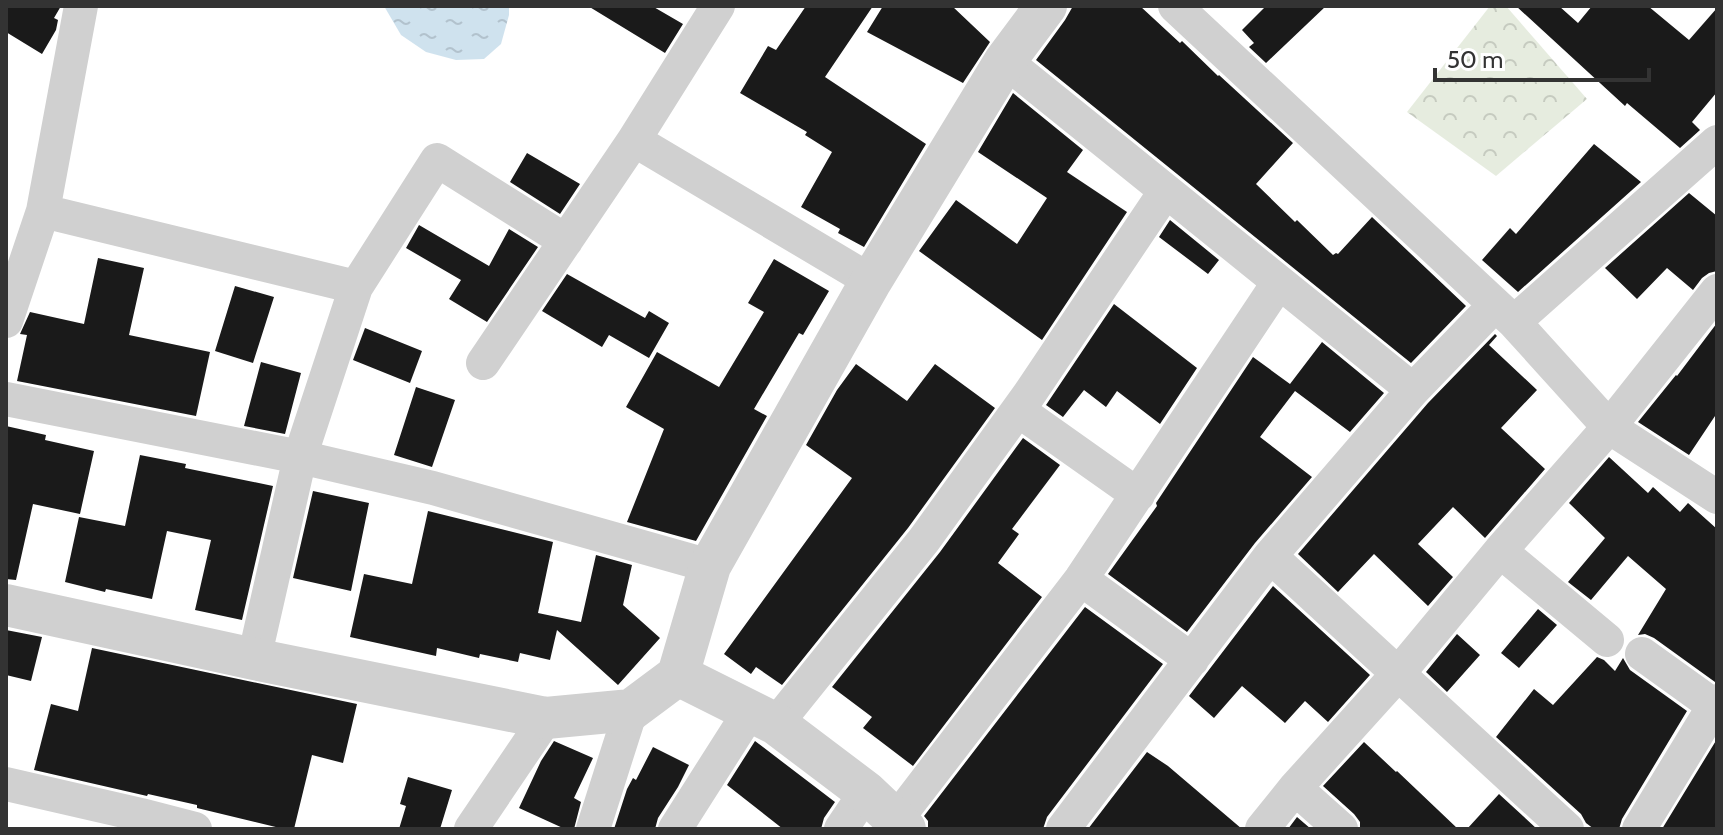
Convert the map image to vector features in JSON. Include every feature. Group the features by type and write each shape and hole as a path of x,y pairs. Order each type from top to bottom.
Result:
{"street":[{"path":"6,321 43,211 81,6"},
{"path":"483,363 634,140 718,6"},
{"path":"6,605 546,718 631,710 678,675 710,566 871,281 1005,61 1046,6"},
{"path":"1175,6 1504,313 1609,427 1717,497"},
{"path":"1005,61 1413,390"},
{"path":"634,140 871,281"},
{"path":"1063,829 1270,556 1413,390 1717,142"},
{"path":"254,659 300,457 356,287 437,160 566,241"},
{"path":"675,829 763,718 924,540 1018,410 1165,192"},
{"path":"43,211 356,287"},
{"path":"678,675 763,718 866,792 900,824 1081,579 1279,282"},
{"path":"1262,829 1609,427 1716,293"},
{"path":"6,399 300,457 433,488 710,566"},
{"path":"1018,410 1138,495"},
{"path":"1500,551 1607,640"},
{"path":"1270,556 1567,829"},
{"path":"1081,579 1192,660"},
{"path":"1639,829 1716,705 1642,654"},
{"path":"593,829 631,710"},
{"path":"471,829 546,718"},
{"path":"6,784 142,822 195,829"},
{"path":"1295,788 1341,829"},
{"path":"841,829 866,792"}],"green space":[{"path":"1490,6 1506,6 1587,99 1496,176 1407,112"}],"water":[{"path":"384,6 509,6 509,15 501,44 484,59 456,60 426,52 401,35"}],"building":[{"path":"6,6 61,6 54,18 58,20 56,30 42,54 6,32"},
{"path":"588,6 652,6 683,24 665,53"},
{"path":"806,6 873,6 825,77 926,144 864,247 801,207 832,152 805,135 807,132 740,93 768,46 776,50"},
{"path":"883,6 952,6 990,42 963,83 867,32"},
{"path":"1073,6 1140,6 1293,143 1256,184 1295,222 1297,220 1333,255 1338,254 1372,217 1466,306 1411,363 1036,60"},
{"path":"1266,6 1326,6 1266,63 1249,47 1254,43 1242,30"},
{"path":"1516,6 1559,6 1578,23 1592,6 1648,6 1689,40 1717,8 1717,92 1692,122 1700,130 1680,148 1627,103 1625,106"},
{"path":"1013,93 1083,150 1067,172 1127,212 1042,340 919,251 956,200 1017,244 1047,198 978,152"},
{"path":"1594,144 1641,182 1518,292 1482,260 1510,228 1516,234"},
{"path":"527,153 580,184 560,214 510,182"},
{"path":"1689,193 1717,216 1717,271 1702,278 1693,290 1667,268 1637,299 1605,268"},
{"path":"1170,220 1219,260 1208,274 1159,237"},
{"path":"419,225 489,266 509,229 538,247 487,322 449,299 461,280 406,248"},
{"path":"98,258 144,268 129,335 210,352 196,416 17,381 27,335 20,334 30,312 84,324"},
{"path":"774,259 829,291 803,335 799,333 754,409 767,416 696,541 627,522 664,429 626,407 657,352 719,387 764,312 748,303"},
{"path":"567,274 645,318 649,311 669,323 649,358 609,335 602,347 542,311"},
{"path":"235,286 274,297 253,363 215,351"},
{"path":"1114,304 1197,368 1160,424 1117,391 1106,407 1084,390 1063,417 1046,405"},
{"path":"1717,323 1717,413 1689,455 1638,422"},
{"path":"365,328 422,351 410,383 353,360"},
{"path":"1495,334 1497,336 1489,345 1537,390 1501,428 1545,469 1485,538 1453,507 1418,544 1453,577 1428,606 1374,554 1338,592 1298,554 1428,403"},
{"path":"1322,342 1384,393 1350,432 1295,391 1260,437 1312,477 1255,543 1187,632 1108,574 1157,506 1156,503 1253,357 1290,384"},
{"path":"261,362 301,373 285,434 244,426"},
{"path":"856,364 907,401 935,364 995,408 908,528 782,685 756,667 751,674 724,654 852,478 806,445 837,390"},
{"path":"416,387 455,400 432,467 394,455"},
{"path":"6,426 46,435 45,440 94,451 80,514 33,504 16,580 6,579"},
{"path":"1023,438 1060,465 1012,529 1019,534 998,563 1042,597 913,766 863,728 872,717 832,687 940,552"},
{"path":"140,455 186,464 185,468 273,486 242,620 195,610 211,540 167,531 152,599 65,582 79,517 125,526"},
{"path":"1609,457 1648,493 1653,487 1680,512 1688,503 1717,529 1715,682 1654,638 1638,635 1666,589 1628,556 1591,600 1568,582 1605,538 1569,503"},
{"path":"313,491 369,503 351,591 293,578"},
{"path":"428,511 553,542 538,613 581,622 596,555 632,565 623,605 660,638 618,685 557,630 550,660 520,653 518,662 480,654 479,658 437,648 436,656 350,637 364,574 412,584"},
{"path":"1273,586 1370,675 1328,722 1305,701 1285,723 1242,686 1214,718 1189,696"},
{"path":"1085,607 1163,664 1047,817 1043,829 928,829 924,816"},
{"path":"1538,609 1557,625 1519,668 1501,653"},
{"path":"6,630 42,637 31,681 6,675"},
{"path":"1457,634 1480,655 1447,692 1426,672"},
{"path":"92,648 357,704 343,763 312,755 294,829 34,770 51,704 78,711"},
{"path":"1597,657 1615,671 1623,658 1630,670 1687,711 1619,829 1594,829 1496,737 1534,689 1553,705"},
{"path":"1717,739 1717,829 1662,829"},
{"path":"554,741 593,758 574,798 581,802 574,829 565,829 519,808"},
{"path":"755,741 835,802 824,818 821,829 783,829 727,785"},
{"path":"1364,742 1458,829 1360,829 1360,822 1354,814 1323,786"},
{"path":"653,747 689,765 658,818 655,829 614,829 627,789 633,778 636,780"},
{"path":"1147,752 1168,766 1242,829 1088,829"},
{"path":"408,777 452,790 440,829 399,829 406,806 400,804"},
{"path":"1499,794 1537,829 1467,829"},
{"path":"1297,817 1311,829 1288,829"}]}
